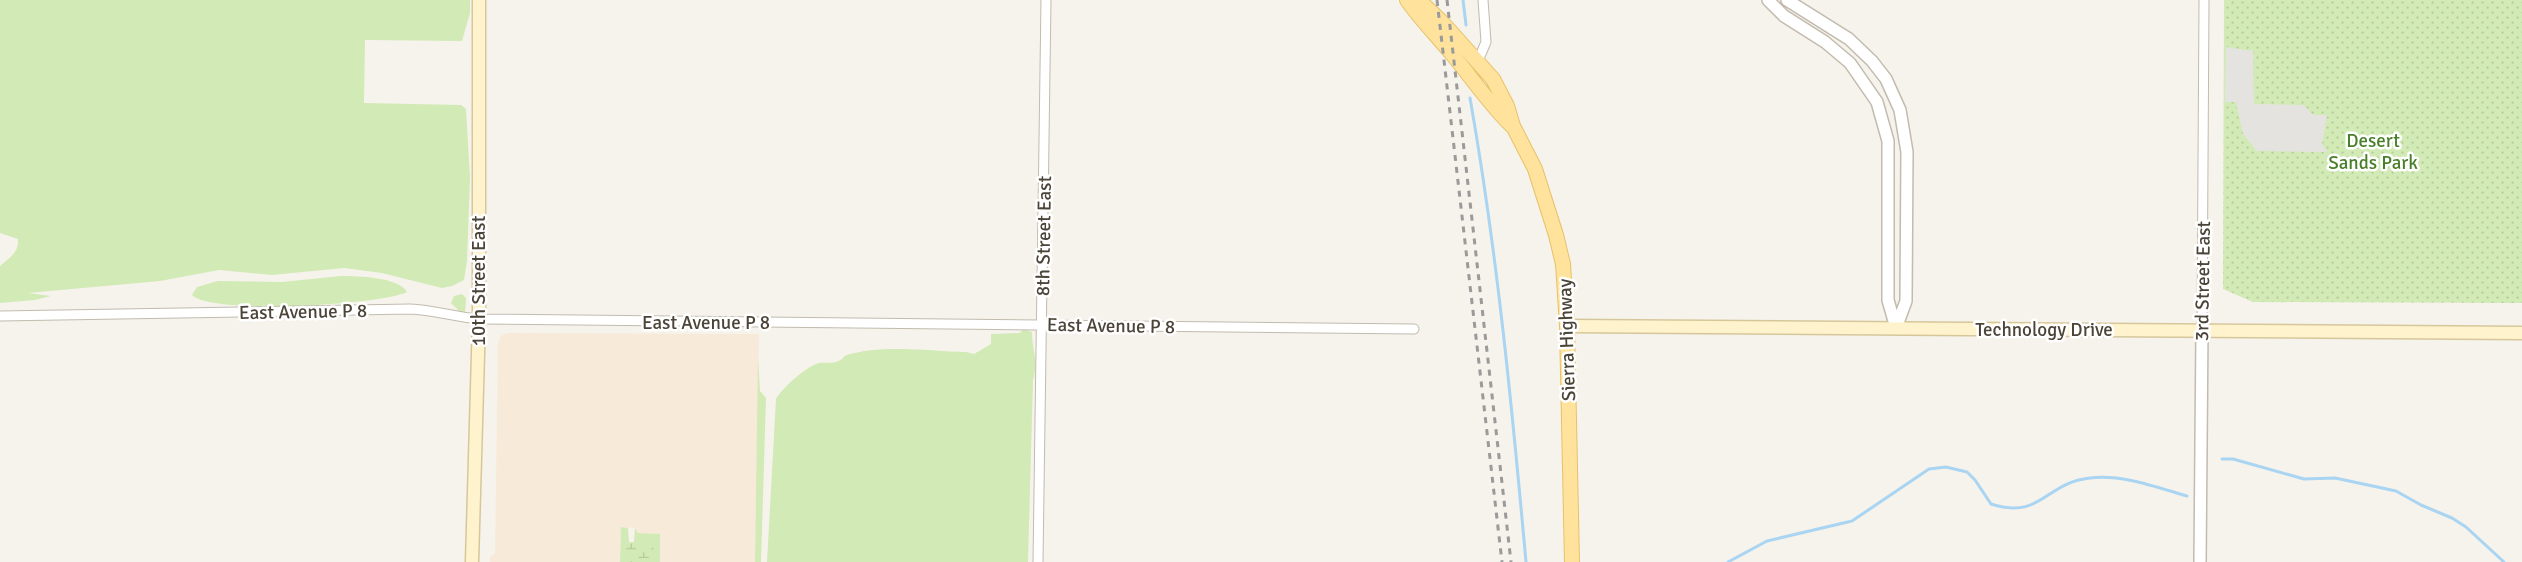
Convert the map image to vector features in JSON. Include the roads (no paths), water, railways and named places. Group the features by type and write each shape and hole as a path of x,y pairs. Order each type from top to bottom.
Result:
{"main road":[{"name":"10th Street East","path":"472,562 479,320 479,0"},
{"name":"Sierra Highway","path":"1408,0 1420,20 1443,42 1500,114 1513,126"},
{"name":"Sierra Highway","path":"1414,0 1421,2 1442,22 1493,79 1507,106 1513,126 1535,169 1556,236 1563,264 1567,326 1572,562"},
{"name":"Technology Drive","path":"1567,326 2522,333"}],"street":[{"name":"8th Street East","path":"1038,562 1046,0"},
{"path":"1478,61 1486,42 1482,0"},
{"path":"1768,0 1784,16 1825,42 1850,63 1877,102 1888,141 1888,300 1896,328"},
{"path":"1787,0 1849,39 1872,61 1886,79 1900,110 1907,152 1906,300 1896,328"},
{"name":"3rd Street East","path":"2200,562 2204,0"},
{"name":"East Avenue P 8","path":"0,316 410,309 438,310 459,317 479,320 1414,329"}],"waterway":[{"path":"1463,0 1466,25"},
{"path":"1470,98 1496,271 1526,562"},
{"path":"2222,459 2233,459 2304,479 2335,478 2396,491 2421,505 2452,518 2466,527 2504,562"},
{"path":"1728,562 1767,541 1852,521 1929,469 1946,467 1967,472 1975,480 1991,504 2008,508 2033,504 2062,486 2075,481 2102,477 2151,485 2187,496"}],"railway":[{"path":"1437,0 1502,562"},
{"path":"1447,0 1511,562"}],"park label":[{"name":"Desert Sands Park","path":"2373,151"}]}
